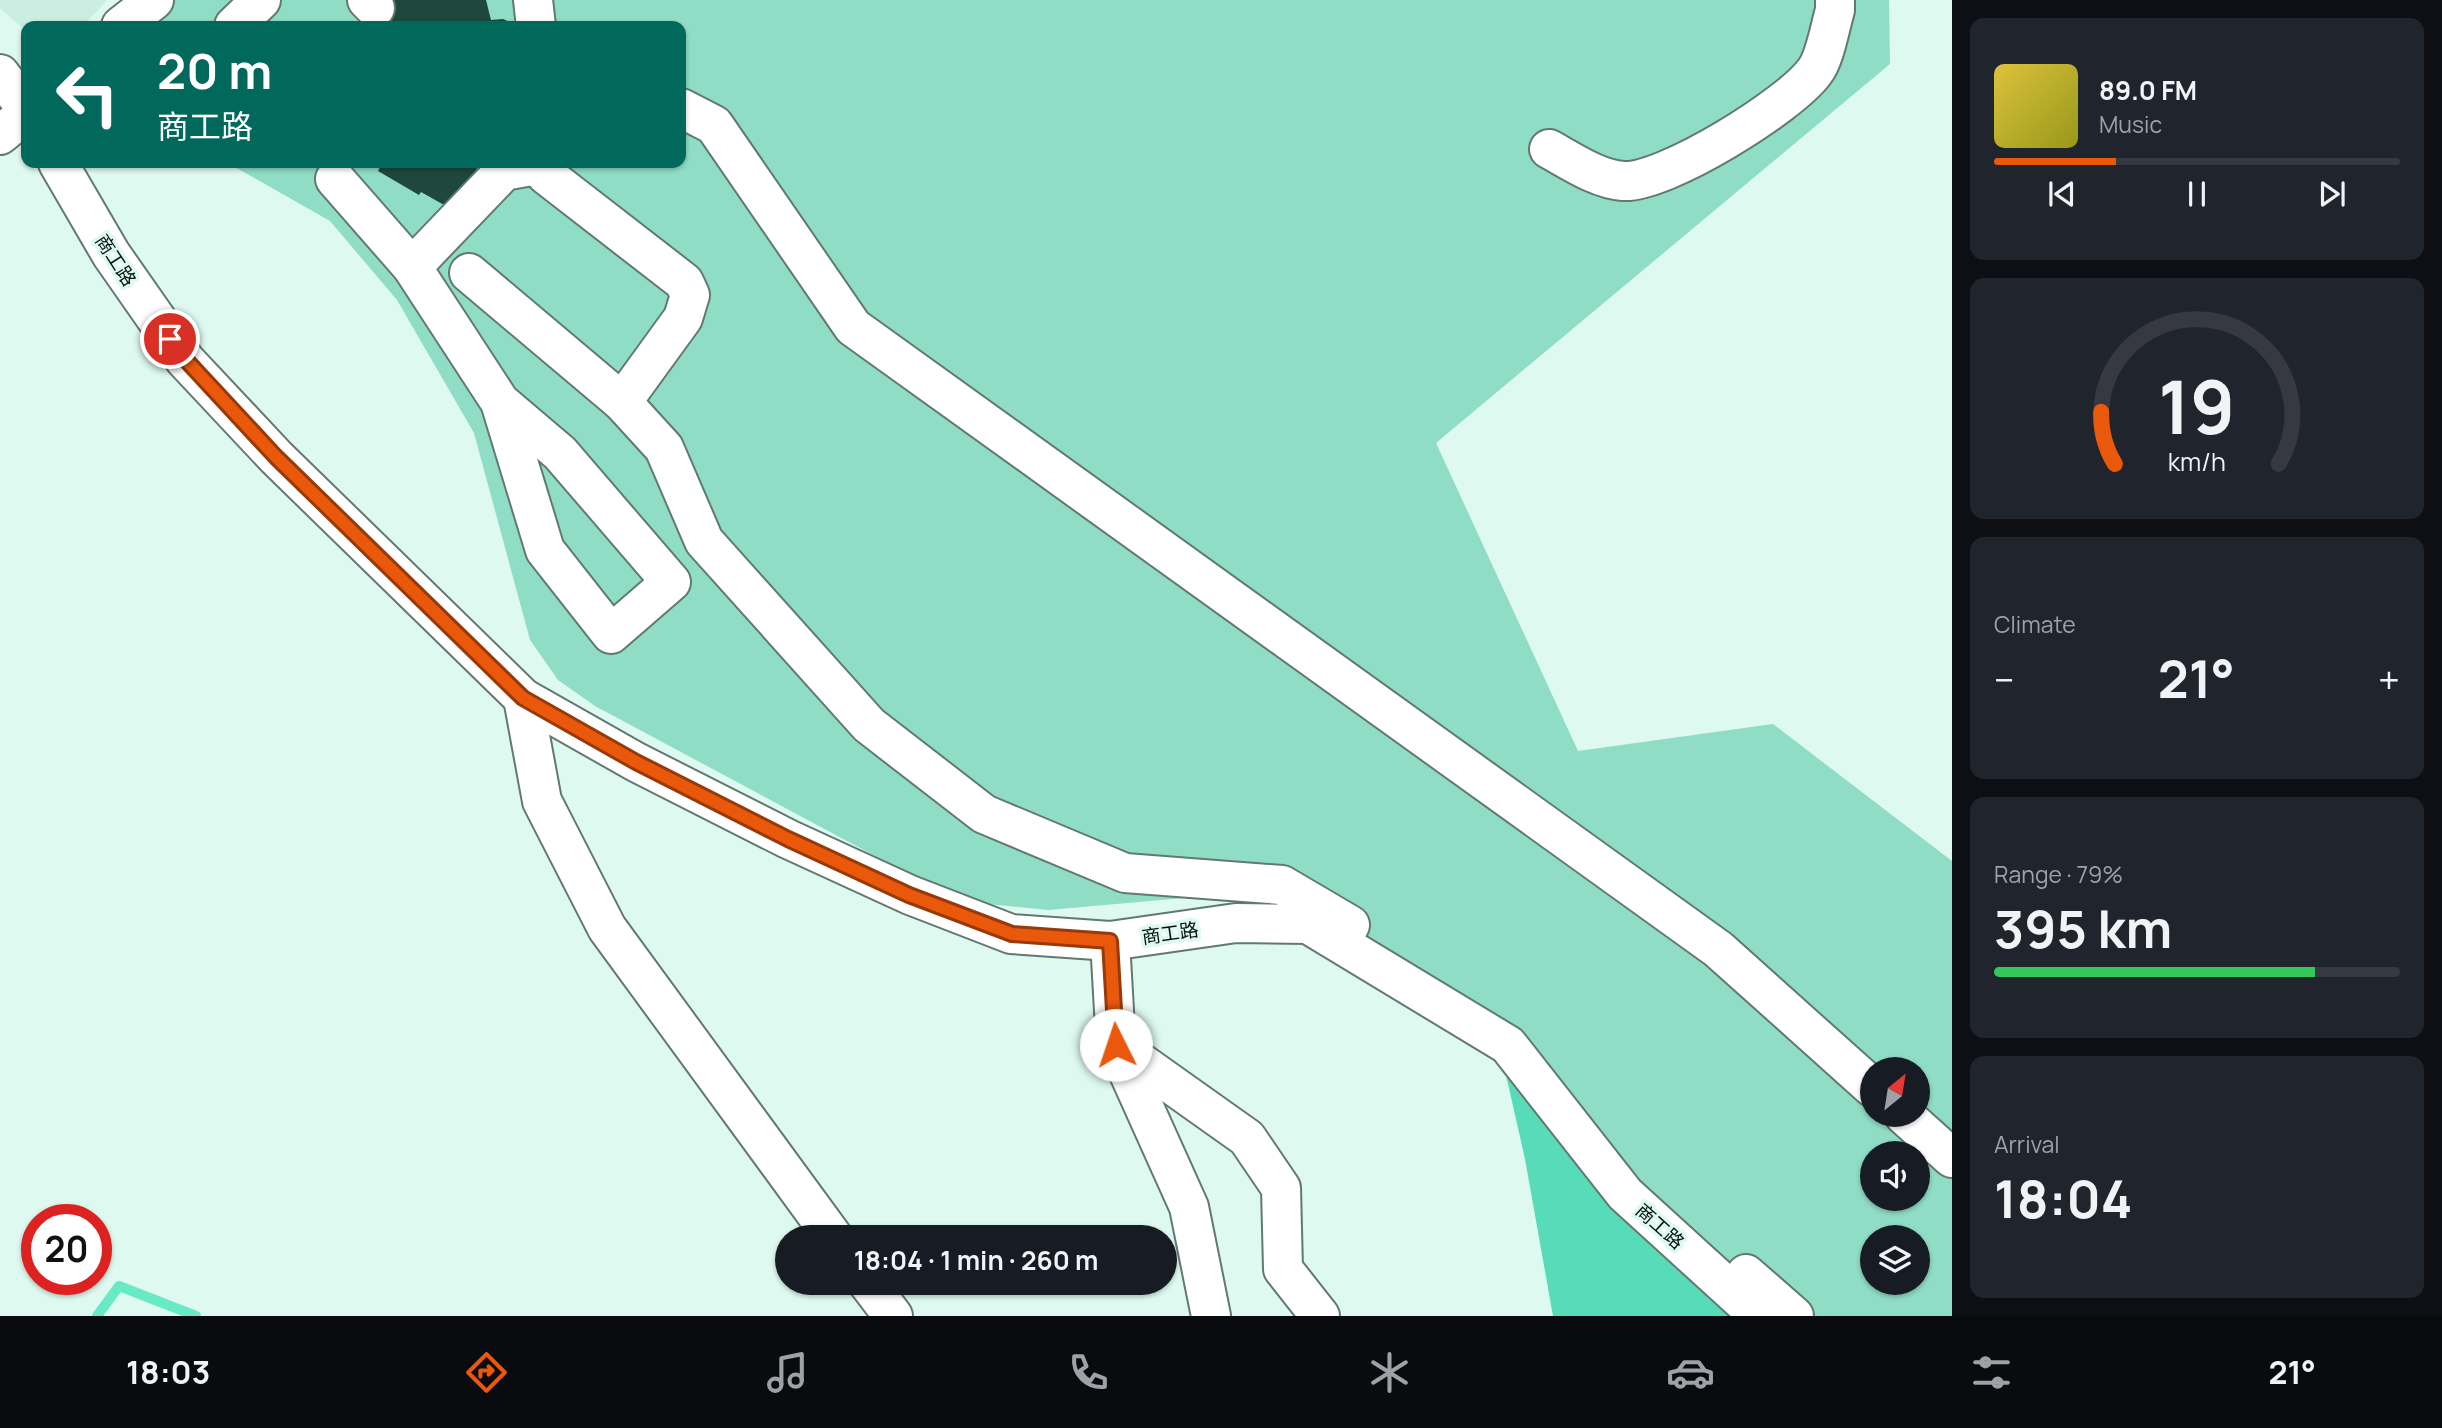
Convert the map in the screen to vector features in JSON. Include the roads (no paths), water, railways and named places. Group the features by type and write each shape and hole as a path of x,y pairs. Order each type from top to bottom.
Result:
{"street":[{"path":"127,21 154,0"},
{"path":"240,21 261,0"},
{"path":"533,0 536,21"},
{"path":"1549,149 1588,170 1623,181 1653,175 1709,149 1792,96 1817,70 1835,10 1835,0"},
{"path":"0,74 21,101"},
{"path":"686,111 714,125 853,327 1718,949 1860,1076"},
{"path":"0,135 21,118"},
{"name":"商工路","path":"61,168 111,254 186,360 286,466 523,698 636,762 788,839 909,895 1012,934 1110,941 1236,923 1308,925 1508,1045 1625,1194 1759,1316"},
{"path":"330,168 412,267 500,402 545,550 611,634 671,582 561,453 500,402"},
{"path":"412,267 504,171 519,168"},
{"path":"544,168 546,175 684,282 690,295 683,318 622,402"},
{"path":"469,273 622,402 664,448 704,541 869,725 984,814 1125,873 1282,885 1500,1015 1641,1178 1794,1316"},
{"path":"523,698 541,802 607,928 824,1225"},
{"path":"1110,941 1116,1045 1189,1207 1211,1316"},
{"path":"1116,1045 1247,1139 1281,1188 1283,1269 1320,1316"},
{"path":"1917,1127 1952,1158"},
{"path":"877,1295 894,1316"}],"waterway":[{"path":"97,1316 119,1286 196,1316"}]}
